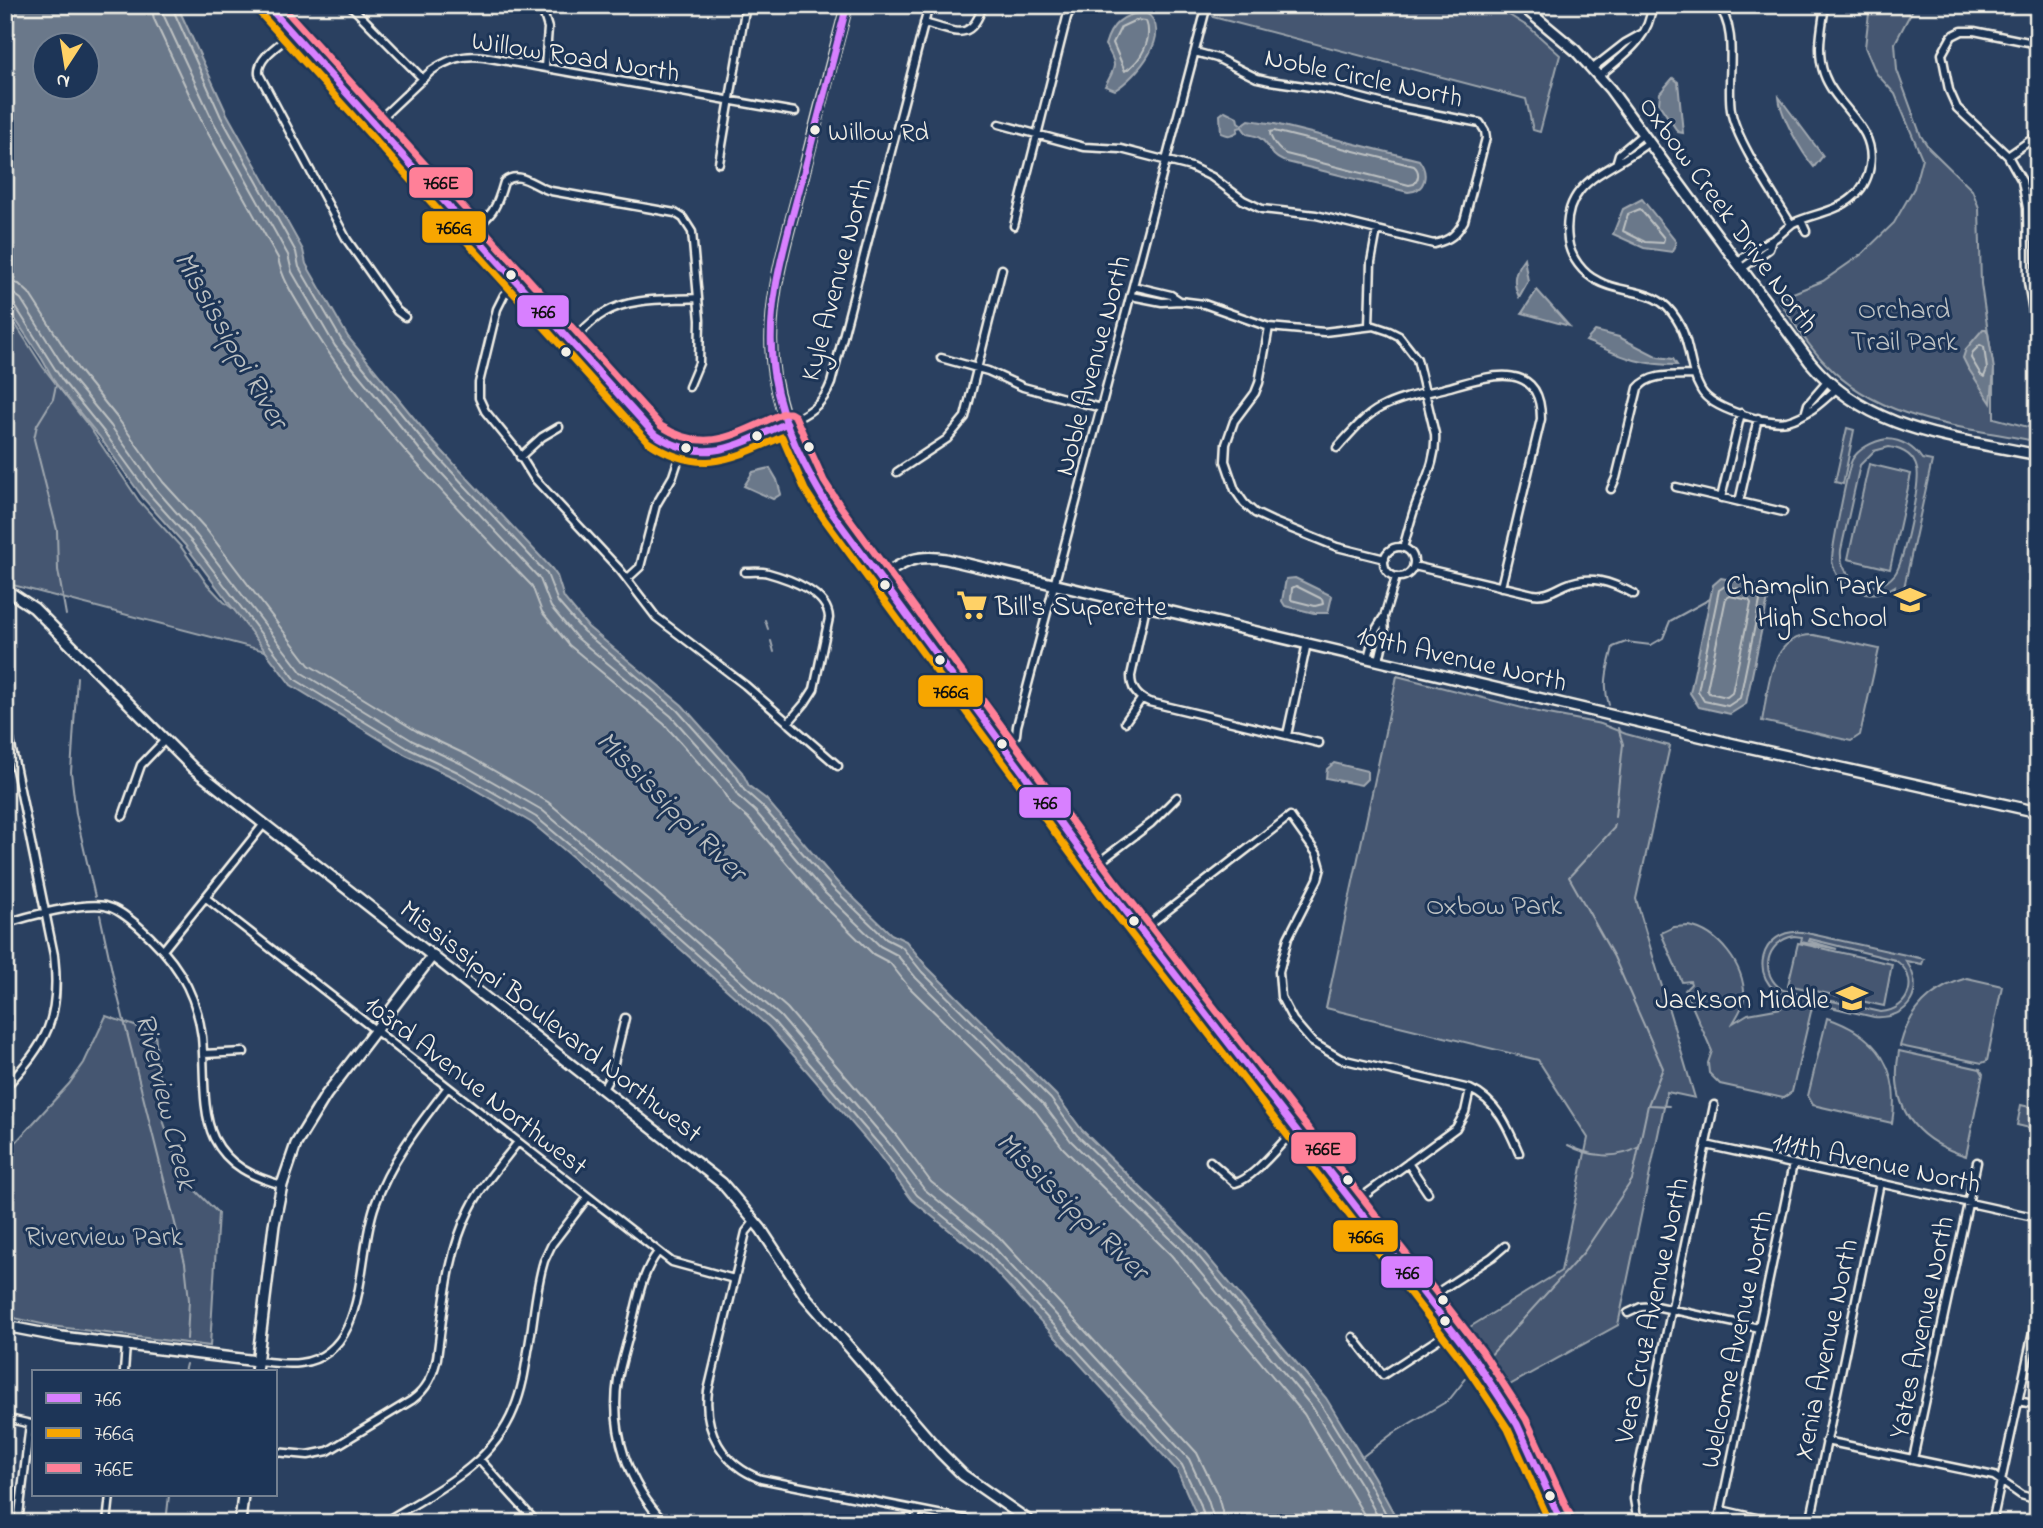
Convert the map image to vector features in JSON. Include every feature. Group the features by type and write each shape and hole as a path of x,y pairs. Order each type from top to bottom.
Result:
{"street":[{"path":"267,5 644,426 659,439 682,449 701,453 718,452 787,422"},
{"path":"350,5 423,79"},
{"path":"541,5 548,29 545,67"},
{"path":"719,163 747,5"},
{"path":"847,5 776,284 773,361 778,394 787,422 824,501 1093,867 1429,1298 1510,1413 1562,1523"},
{"name":"Kyle Avenue North","path":"787,422 814,409 831,383 929,5"},
{"path":"925,23 967,32 975,26 983,5"},
{"path":"1014,226 1067,18 1073,5"},
{"name":"Noble Avenue North","path":"1016,735 1207,5"},
{"name":"Oxbow Creek Drive North","path":"1521,5 1550,27 1596,72 1810,362 1835,390 1864,409 1899,424 2037,452"},
{"path":"1596,72 1638,44 1650,21 1652,5"},
{"path":"1717,5 1729,28 1731,111 1734,123 1791,224"},
{"path":"1739,266 1769,249 1772,240 1791,224 1837,208 1850,200 1865,182 1870,161 1867,136 1834,93 1824,73 1819,52 1825,5"},
{"path":"2038,44 1968,30 1952,36 1944,48 1943,58 1949,90 1957,108 2008,156 2022,181 2027,200 2028,282 2038,341"},
{"path":"292,34 262,61 258,68 259,74 347,240 397,311 405,317"},
{"name":"Noble Circle North","path":"999,124 1084,147 1121,149 1201,172 1234,195 1262,209 1316,215 1434,244 1453,237 1464,221 1484,148 1485,131 1480,123 1388,105 1331,90 1270,81 1217,58 1195,52"},
{"name":"Willow Road North","path":"375,124 441,64 466,56 545,67 794,112"},
{"path":"2008,156 2038,135"},
{"path":"1646,138 1624,161 1617,161 1588,182 1570,205 1568,245 1584,272 1597,281 1646,295 1666,307 1683,330 1695,375 1703,394 1711,402 1741,413 1783,422 1814,410 1835,390"},
{"path":"472,233 494,212 504,182 516,176 551,191 675,213 683,218 692,232 701,341 699,363 689,387"},
{"path":"1801,220 1806,231"},
{"path":"2027,221 2038,222"},
{"path":"1368,326 1371,262 1377,230"},
{"path":"897,472 947,439 965,417 1002,269"},
{"path":"517,283 504,295 497,309 478,388 483,408 534,478 627,579 656,617 745,685 838,766"},
{"path":"1133,286 1171,295 1180,301"},
{"path":"1130,296 1161,302 1204,304 1269,327 1324,332 1368,326 1399,336 1417,359 1436,434 1435,457 1403,548"},
{"path":"570,343 598,317 614,307 636,302 698,298"},
{"path":"1269,327 1259,383 1255,393 1234,421 1226,444 1224,461 1235,490 1255,513 1272,521 1337,547 1385,559"},
{"path":"941,358 978,368 1023,387 1101,408"},
{"path":"1337,448 1368,415 1392,402 1498,374 1520,379 1530,386 1540,403 1541,419 1501,587"},
{"path":"1611,489 1638,388 1644,380 1695,375"},
{"path":"1806,411 1808,404 1827,382"},
{"path":"1721,498 1741,413"},
{"path":"1739,502 1759,418"},
{"path":"520,457 542,437 559,427"},
{"path":"627,579 640,567 656,505 673,476 682,449"},
{"path":"1676,487 1783,512"},
{"path":"1403,548 1411,553 1414,566 1409,574 1396,577 1385,568 1385,559 1390,551 1403,548"},
{"name":"109th Avenue North","path":"880,577 907,561 931,556 1725,742 2038,811"},
{"path":"1414,566 1541,595 1586,579 1608,582 1634,594"},
{"path":"745,572 766,572 795,584 825,603 829,610 814,689 788,723"},
{"path":"1368,657 1396,577"},
{"name":"Mississippi Boulevard Northwest","path":"5,589 34,608 194,769 722,1183 755,1221 805,1296 940,1452 963,1475 1026,1521"},
{"path":"1146,606 1131,676 1134,691 1142,698 1149,702 1319,743"},
{"path":"1379,660 1385,635 1384,617"},
{"path":"1287,735 1307,643"},
{"path":"1125,722 1142,698"},
{"path":"5,716 55,968 53,1016 39,1048 5,1088"},
{"path":"123,816 141,765 165,740"},
{"path":"1093,867 1151,823 1177,797"},
{"path":"1142,931 1290,816 1317,854 1321,868 1288,938 1279,972 1281,997 1293,1020 1312,1042 1341,1059 1470,1089 1489,1100 1510,1131 1519,1153"},
{"path":"164,949 264,824"},
{"name":"103rd Avenue Northwest","path":"206,898 658,1252 678,1265 734,1279"},
{"path":"5,924 91,905 109,908 126,916 164,949 176,965 194,1002 202,1037 208,1119 215,1140 227,1157 243,1171 282,1185"},
{"path":"256,1370 274,1225 290,1159 307,1124 326,1095 433,955"},
{"path":"603,1088 611,1075 625,1018"},
{"path":"203,1054 244,1052"},
{"path":"5,1326 55,1336 289,1364 309,1361 325,1354 344,1336 355,1309 365,1240 376,1202 390,1170 404,1144 447,1087"},
{"path":"1354,1203 1456,1128 1465,1112 1470,1089"},
{"name":"Vera Cruz Avenue North","path":"1637,1523 1635,1485 1714,1105"},
{"path":"1210,1161 1235,1183 1239,1183 1256,1170 1273,1149 1296,1129"},
{"path":"276,1452 308,1455 328,1451 412,1400 424,1389 433,1373 437,1358 458,1237 480,1192 518,1142"},
{"name":"111th Avenue North","path":"1706,1145 2038,1218"},
{"name":"Yates Avenue North","path":"1913,1459 1977,1162"},
{"path":"1408,1163 1428,1194"},
{"name":"Welcome Avenue North","path":"1718,1523 1793,1164"},
{"name":"Xenia Avenue North","path":"1810,1523 1880,1183"},
{"path":"383,1523 461,1475 480,1460 503,1430 519,1395 544,1261 552,1244 588,1197"},
{"path":"755,1221 746,1232 707,1400 711,1430 723,1452 738,1467 761,1479 983,1523"},
{"path":"1429,1298 1505,1246"},
{"path":"658,1252 644,1273 618,1379 616,1408 619,1437 628,1469 645,1500 664,1523"},
{"path":"1628,1313 1641,1307 1655,1306 1759,1328"},
{"path":"1992,1523 2038,1310"},
{"path":"1353,1337 1383,1375 1452,1330"},
{"path":"124,1370 127,1345"},
{"path":"2018,1401 2038,1405"},
{"path":"5,1418 32,1424 18,1523"},
{"path":"1826,1441 1994,1476 2021,1495 2038,1500"},
{"path":"480,1460 537,1523"},
{"path":"107,1523 110,1496"},
{"path":"240,1523 243,1496"},
{"path":"1530,1523 1555,1508"},
{"path":"915,1523 918,1510"},
{"path":"1721,1510 1778,1523"}],"green space":[{"path":"1217,5 1493,5 1530,28 1560,55 1540,132 1533,130 1526,99 1213,17"},
{"name":"Orchard Trail Park","path":"1870,5 1915,5 1895,43 1897,70 1921,136 1929,148 1972,190 1979,208 1981,284 1994,373 1994,418 2032,428 2033,437 2029,440 1920,418 1870,398 1847,383 1819,357 1778,299 1823,281 1862,254 1894,223 1914,188 1922,158 1895,94 1876,73 1865,47"},
{"path":"5,308 43,367 90,428 139,501 181,547 207,584 224,602 261,630 284,656 5,583"},
{"path":"1847,428 1854,430 1843,484 1835,482"},
{"path":"1887,439 1902,442 1922,459 1932,461 1902,597 1894,595 1895,586 1876,593 1856,591 1848,587 1835,572 1832,561 1852,460 1862,449","holes":["1889,447 1907,453 1915,464 1918,477 1914,505 1907,540 1895,574 1887,582 1868,586 1851,578 1845,570 1841,550 1860,465 1874,451"]},
{"path":"1869,464 1911,474 1890,569 1848,559"},
{"path":"1814,635 1879,649 1860,735 1851,741 1762,721 1770,679 1780,653 1788,643 1799,637"},
{"name":"Oxbow Park","path":"1397,676 1538,712 1601,724 1670,746 1636,899 1695,1098 1667,1092 1618,1325 1506,1387 1465,1330 1561,1271 1588,1138 1538,1060 1326,1008"},
{"path":"1688,926 1710,935 1728,952 1735,963 1740,974 1744,999 1733,1023 1748,1014 1781,1008 1785,996 1766,979 1764,956 1768,946 1776,938 1788,933 1802,932 1924,959 1922,964 1906,961 1914,982 1911,1001 1905,1008 1887,1017 1874,1017 1813,1003 1792,1092 1783,1098 1720,1084 1709,1073 1708,1063 1712,1051 1685,990 1691,984 1690,981 1682,982 1661,933 1674,927","holes":["1802,937 1801,942 1837,949 1809,941 1810,939 1895,960 1908,975 1909,991 1905,999 1891,1010 1881,1012 1783,990 1770,976 1769,959 1777,944 1784,939"]},
{"path":"1798,943 1892,964 1884,1006 1788,985"},
{"path":"1967,978 2002,986 1987,1061 1982,1063 1900,1046 1909,1022 1923,1002 1954,982"},
{"name":"Riverview Park","path":"106,1016 155,1033 163,1120 183,1178 218,1213 210,1346 51,1326 5,1316 5,1154 69,1084 84,1063"},
{"path":"1827,1018 1860,1034 1882,1057 1893,1087 1892,1123 1813,1105 1808,1096"},
{"path":"1899,1051 1980,1069 1983,1074 1966,1156 1932,1141 1909,1118 1898,1088"},
{"path":"2021,1105 2038,1109 2038,1130 2017,1125"}],"water":[{"name":"Mississippi River","path":"5,5 177,5 227,114 303,250 306,264 348,337 431,439 552,569 564,598 588,627 682,705 742,772 749,786 766,799 837,882 891,934 906,941 927,967 1056,1095 1082,1130 1191,1237 1326,1398 1399,1523 1200,1523 1177,1470 980,1255 912,1200 876,1151 769,1027 532,823 455,778 406,755 291,685 185,545 143,498 99,436 56,384 5,304"},
{"path":"1145,12 1153,21 1156,31 1149,54 1132,76 1115,90 1105,86 1114,66 1105,45 1111,31 1124,18"},
{"path":"1673,78 1678,82 1683,133 1678,132 1659,104 1660,93"},
{"path":"1779,97 1823,156 1814,167 1792,134"},
{"path":"1225,111 1237,117 1242,125 1249,120 1275,124 1419,160 1424,170 1424,180 1419,188 1408,192 1283,161 1273,154 1265,142 1247,134 1242,127 1231,135 1221,133 1220,115"},
{"path":"1642,199 1676,242 1672,252 1644,248 1613,234 1623,209"},
{"path":"1524,258 1528,281 1519,297 1515,277"},
{"path":"1537,290 1569,326 1522,313"},
{"path":"1983,329 1988,333 1994,369 1991,403 1963,358 1966,349"},
{"path":"1595,331 1619,337 1658,357 1673,359 1677,365 1640,361 1586,341"},
{"path":"770,468 781,494 773,499 744,486 753,472"},
{"path":"1295,578 1332,596 1328,613 1314,613 1285,606 1282,601 1286,579"},
{"path":"1721,578 1760,586 1768,599 1746,704 1730,714 1699,707 1690,693 1713,585"},
{"path":"1334,763 1367,771 1367,779 1361,785 1326,778 1327,769"}],"waterway":[{"name":"Riverview Creek","path":"56,385 53,399 37,425 34,439 57,530 58,570 66,615"},
{"path":"1609,705 1606,683 1613,647 1626,642 1651,645 1663,638 1670,621 1710,599"},
{"path":"765,620 768,629"},
{"path":"771,641 774,652"},
{"name":"Riverview Creek","path":"77,677 71,772 76,814 95,897"},
{"path":"1615,817 1623,744 1618,728"},
{"path":"1488,1358 1584,1252 1632,1180 1648,1105 1663,1068 1614,957 1569,877 1615,824"},
{"name":"Riverview Creek","path":"100,915 185,1263 189,1300 187,1339"},
{"path":"1649,1105 1669,1106"},
{"path":"1568,1145 1585,1152 1604,1155 1622,1154 1639,1147"},
{"name":"Riverview Creek","path":"184,1370 186,1364"},
{"path":"1362,1457 1392,1434 1449,1400 1468,1376"},
{"name":"Riverview Creek","path":"166,1523 169,1496"}],"transit line":[{"name":"766","path":"267,5 654,434 673,444 706,451 737,445 787,423"},
{"name":"766E","path":"281,5 661,426 678,435 708,440 723,438 784,413 795,416 824,481 841,507 1116,882 1482,1351 1526,1419 1572,1519"},
{"name":"766","path":"847,5 783,250 774,300 771,351 774,376 796,447 832,513 1108,888 1473,1357 1517,1424 1562,1523"},
{"name":"766G","path":"259,12 648,442 683,459 715,461 730,458 782,437 805,490 824,519 1100,894 1464,1363 1508,1429 1550,1523"}],"place":[{"name":"Willow Rd","path":"815,130"},
{"name":"Champlin Park High School","path":"1910,600"},
{"name":"Bill's Superette","path":"972,605"},
{"name":"Jackson Middle","path":"1852,998"}]}
